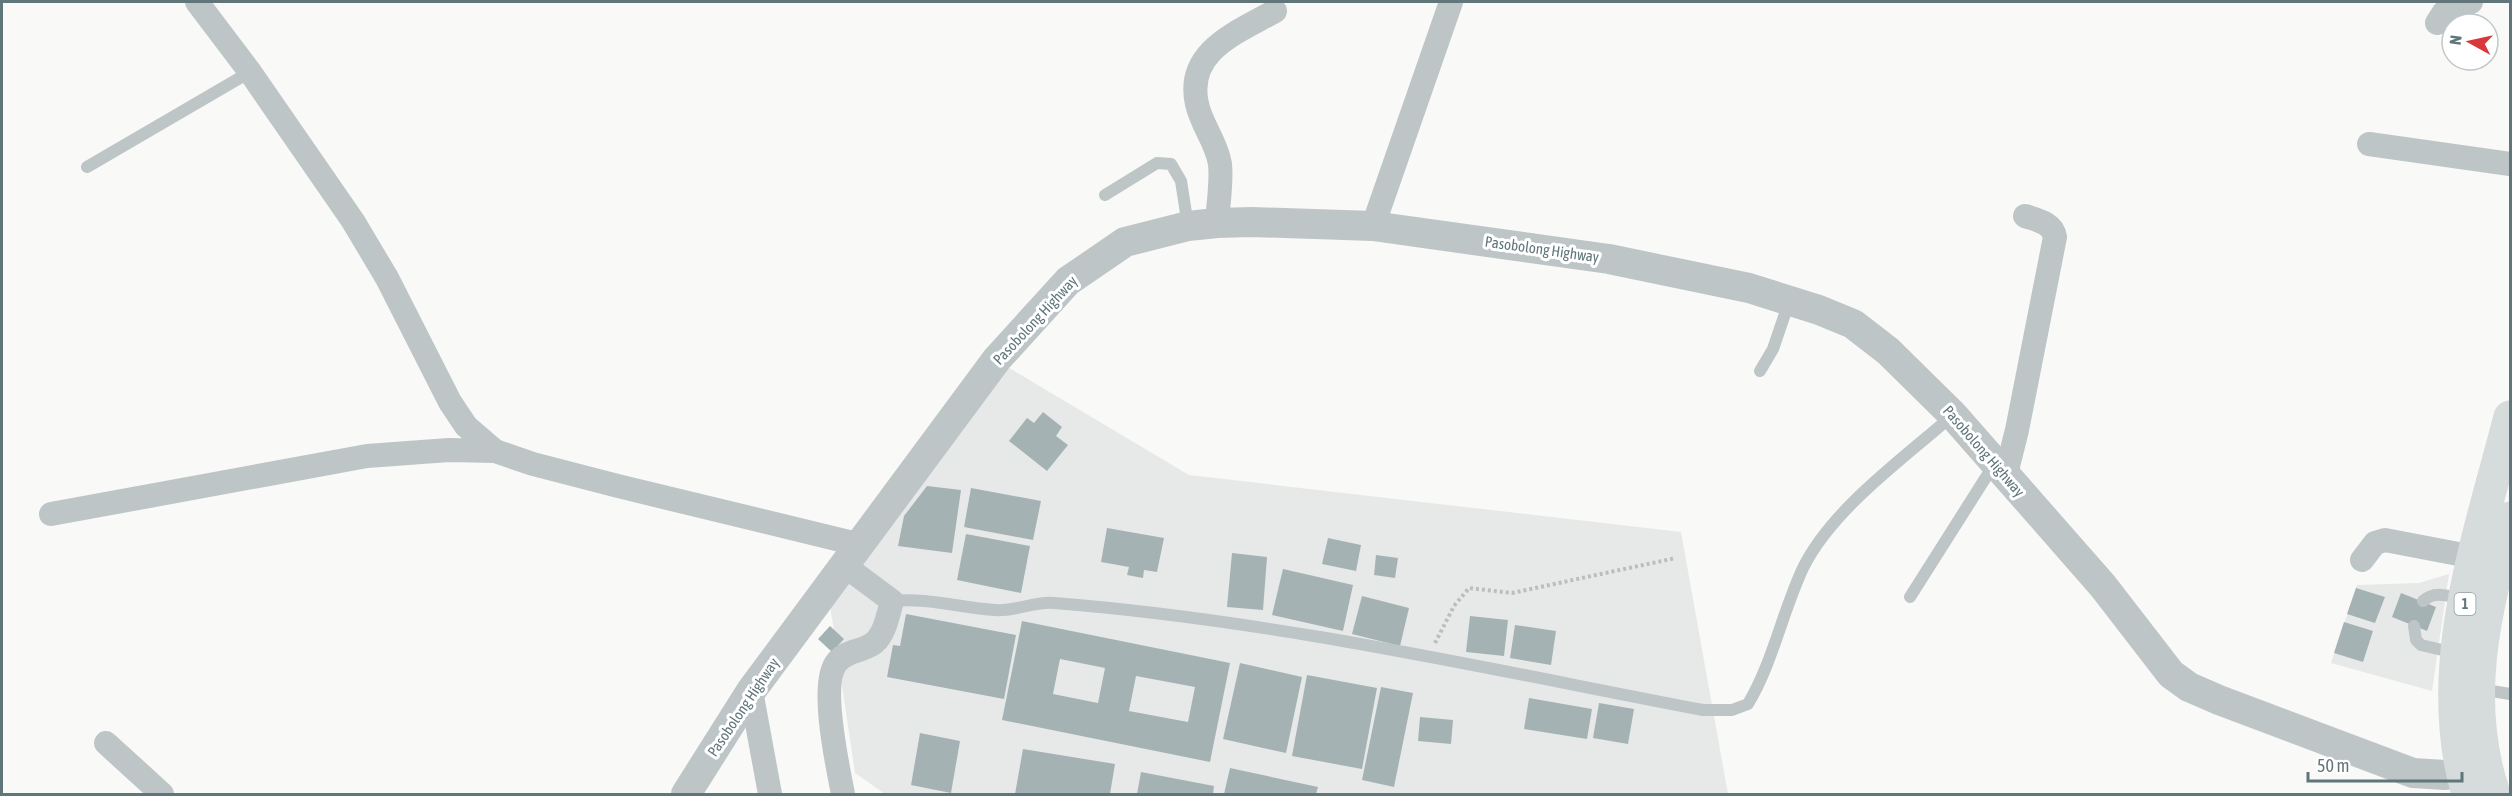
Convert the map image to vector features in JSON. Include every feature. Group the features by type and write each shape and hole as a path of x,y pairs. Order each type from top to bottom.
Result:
{"highway":[{"name":"1","path":"2477,782 2456,727 2477,601 2474,557 2511,417"},
{"name":"1","path":"2477,601 2511,518"},
{"name":"1","path":"2469,655 2478,689 2477,782"}],"street":[{"path":"197,2 250,72 352,221 387,278 450,402 466,426 495,451"},
{"path":"1373,226 1451,2"},
{"path":"2437,23 2444,12 2470,2"},
{"path":"1203,225 1220,164 1197,103 1197,77 1205,57 1218,43 1275,11"},
{"path":"2369,144 2511,165"},
{"path":"2001,468 2017,430 2055,237 2054,231 2046,224 2025,216"},
{"name":"Pasobolong Highway","path":"686,795 751,691 997,359 1068,281 1125,242 1203,225 1252,222 1373,226 1609,259 1749,288 1790,300 1853,324 1888,351 1953,415 2103,586 2171,674 2189,687 2219,700 2413,773 2477,782"},
{"path":"51,514 367,456 449,450 495,451 853,556 892,601 882,634 873,644 846,654 835,664 831,687 830,728 843,795"},
{"path":"2362,560 2375,543 2385,540 2474,557"},
{"path":"751,691 770,795"},
{"path":"106,743 162,795"}],"lane":[{"path":"87,167 250,72"},
{"path":"1105,195 1157,163 1171,164 1203,225"},
{"path":"1760,371 1773,350 1790,300"},
{"path":"892,601 910,599 998,611 1050,603 1167,615 1427,657 1703,710 1732,710 1748,704 1762,681 1804,567 1823,536 1850,506 1953,415"},
{"path":"1910,597 2001,468"},
{"path":"2423,601 2436,594 2477,601"},
{"path":"2414,626 2416,640 2421,645 2469,655"},
{"path":"2478,689 2511,694"}],"path":[{"path":"1427,657 1454,606 1469,588 1512,593 1676,558"}],"shaded area":[{"path":"1006,366 1189,475 1681,532 1728,794 885,794 855,773 829,598"},
{"path":"2449,574 2432,691 2331,663 2357,585 2419,583"}],"building":[{"path":"1043,412 1062,427 1056,436 1068,445 1047,471 1009,441 1027,418 1034,423"},
{"path":"927,486 961,490 952,553 898,546 904,516"},
{"path":"971,488 1041,501 1033,540 964,527"},
{"path":"1107,528 1164,538 1157,572 1144,570 1143,578 1127,575 1129,567 1101,562"},
{"path":"966,534 1030,546 1021,593 957,580"},
{"path":"1328,538 1361,545 1356,571 1322,564"},
{"path":"1232,553 1267,557 1263,610 1227,607"},
{"path":"1376,555 1398,558 1395,578 1374,575"},
{"path":"1283,569 1353,585 1343,631 1272,615"},
{"path":"2356,588 2385,597 2375,623 2347,614"},
{"path":"2401,593 2436,607 2427,631 2392,617"},
{"path":"1362,596 1409,608 1400,646 1352,634"},
{"path":"906,614 1016,635 1004,699 887,677 893,645 900,646"},
{"path":"1470,616 1508,620 1504,656 1466,652"},
{"path":"1022,621 1230,663 1210,762 1002,720","holes":["1060,659 1105,668 1098,703 1053,694","1136,676 1195,687 1188,722 1129,711"]},
{"path":"2344,622 2373,631 2363,662 2334,653"},
{"path":"1515,625 1556,631 1551,665 1510,658"},
{"path":"830,626 844,639 832,652 818,639"},
{"path":"1240,663 1302,677 1286,753 1223,739"},
{"path":"1307,675 1377,688 1362,769 1292,756"},
{"path":"1381,687 1413,693 1394,787 1362,780"},
{"path":"1529,698 1592,709 1587,739 1524,729"},
{"path":"1599,703 1634,709 1628,744 1593,738"},
{"path":"1420,717 1453,720 1451,744 1418,741"},
{"path":"920,733 960,741 951,793 911,785"},
{"path":"1023,749 1115,764 1110,794 1015,794"},
{"path":"1230,768 1318,787 1316,794 1224,794"},
{"path":"1141,772 1214,786 1213,794 1137,794"}]}
